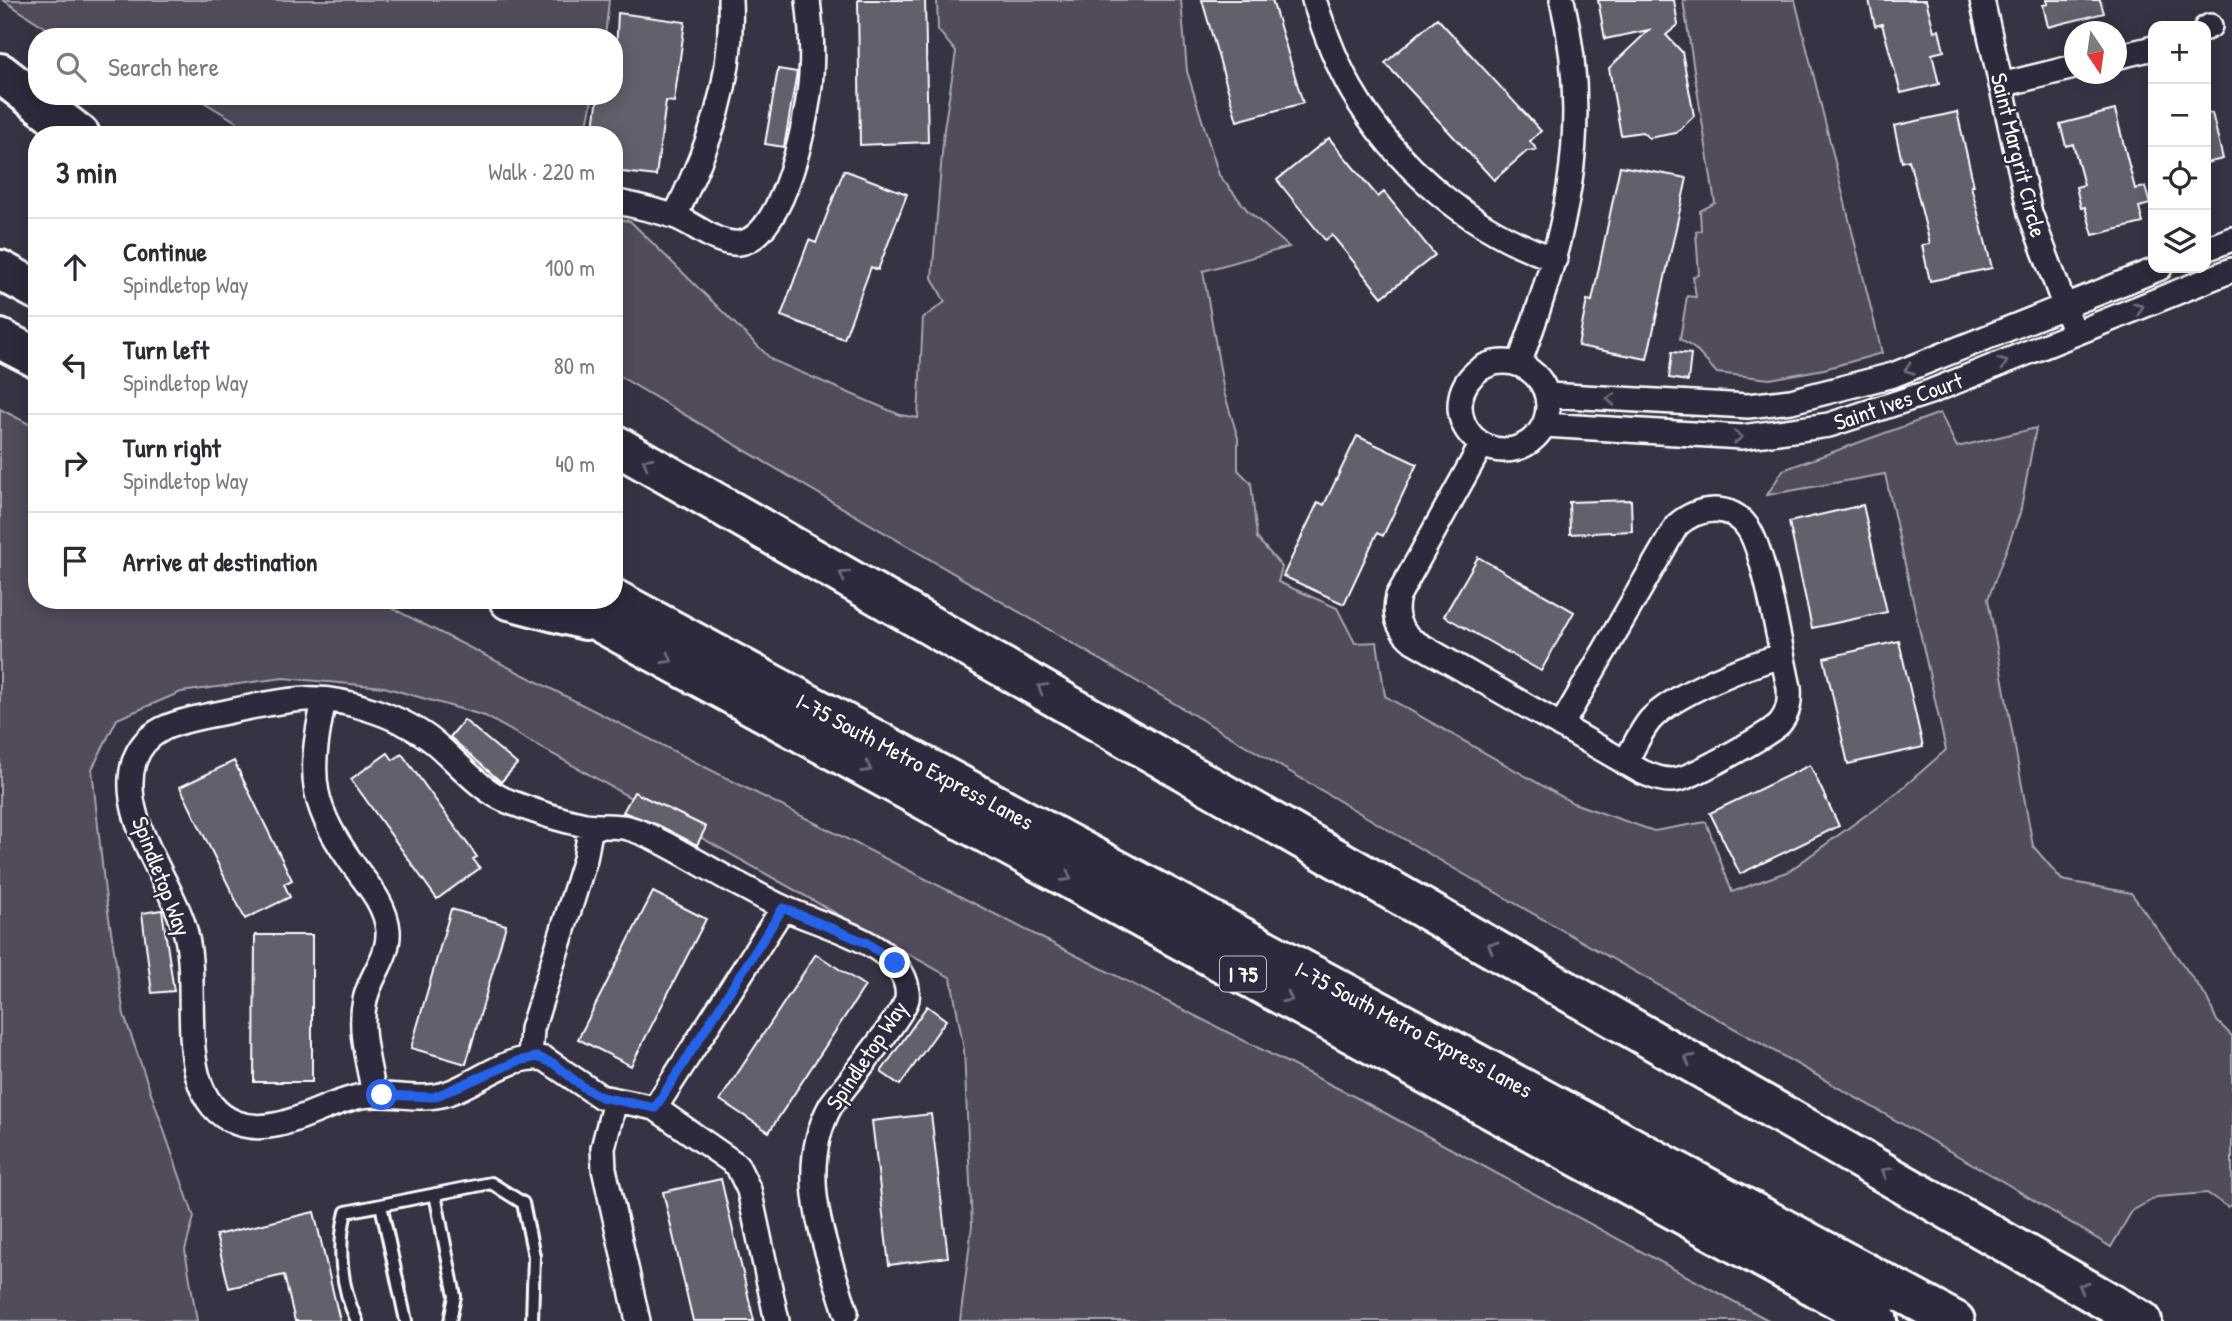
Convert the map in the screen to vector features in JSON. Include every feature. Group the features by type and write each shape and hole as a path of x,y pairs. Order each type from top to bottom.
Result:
{"highway":[{"path":"0,73 28,95"},
{"path":"0,97 60,126"},
{"path":"41,105 68,126"},
{"path":"0,270 28,285"},
{"path":"0,299 28,313"},
{"path":"0,339 28,353"},
{"path":"623,449 2142,1321"},
{"path":"580,609 611,613"},
{"name":"I 75","path":"611,613 1878,1321"},
{"name":"I-75 South Metro Express Lanes","path":"611,613 1955,1321"}],"street":[{"path":"675,216 715,125 730,54 730,0"},
{"path":"623,203 675,216 720,240 736,243 755,237 770,219 793,166 807,110 812,58 808,0"},
{"path":"1314,0 1349,86 1373,121 1410,164 1474,221 1522,248 1555,259"},
{"path":"1519,364 1555,259 1571,184 1575,123 1573,62 1562,0"},
{"name":"Saint Margrit Circle","path":"1982,0 2030,212 2076,333"},
{"path":"2127,54 2148,49"},
{"path":"2001,85 2064,69"},
{"path":"2211,247 2232,239"},
{"name":"Saint Ives Court","path":"1544,425 1742,437 1855,419 2232,270"},
{"name":"Saint Ives Court","path":"1547,395 1758,406 1846,388 1893,375 2148,273"},
{"path":"1503,361 1519,364 1537,375 1547,395 1548,411 1544,425 1533,439 1518,448 1500,450 1482,444 1469,434 1462,421 1459,404 1462,388 1471,375 1485,365 1503,361"},
{"path":"1846,388 1855,419"},
{"path":"1670,434 1675,403"},
{"path":"1482,444 1398,596 1397,619 1403,632 1413,641 1625,763 1658,778 1681,779 1773,729 1783,719 1789,703 1782,656 1752,534 1741,520 1715,509 1695,512 1671,534 1561,726"},
{"path":"1625,763 1645,728 1658,713 1726,675 1782,656"},
{"name":"Spindletop Way","path":"530,1058 434,1097 374,1095 325,1106 279,1124 255,1127 225,1118 206,1101 195,1069 194,987 188,941 176,902 145,842 133,797 135,760 145,741 164,727 263,705 299,700 324,700 391,718 431,739 499,797 591,826 631,829 783,908 879,950 895,963 907,989 904,1006 831,1105 822,1121 813,1152 816,1205 846,1312"},
{"path":"324,700 313,762 317,798 333,837 380,904 388,930 383,959 368,989 363,1014 374,1095"},
{"path":"591,826 585,859 532,1029 530,1058 553,1063 590,1093 615,1101 655,1108 727,1156 745,1177 778,1321"},
{"path":"655,1108 783,908"},
{"path":"615,1101 605,1138 604,1169 638,1321"}],"lane":[{"path":"357,1321 348,1301 340,1237 346,1212 491,1183 523,1203 534,1256 532,1321"},
{"path":"435,1195 455,1296 450,1321"},
{"path":"381,1205 406,1321"}],"shaded area":[{"path":"3,0 609,0 606,28 46,28"},
{"path":"937,0 1181,0 1187,71 1219,175 1248,211 1289,247 1203,271 1224,392 1238,438 1238,470 1251,483 1257,538 1282,567 1278,582 1337,608 1355,643 1377,642 1385,696 1573,803 1654,831 1706,822 1732,892 1789,871 1899,791 1946,750 1885,474 1767,495 1783,470 1940,413 1957,447 2036,428 2020,513 1988,599 2033,846 2062,880 2131,893 2207,998 2217,1021 2232,1036 2232,1205 2228,1207 2207,1193 2157,1197 2132,1211 2111,1247 2002,1181 1453,868 623,378 623,220 630,221 772,360 900,415 918,418 923,318 945,302 932,278 944,129 956,52 938,30"},
{"path":"1683,0 1795,0 1882,353 1824,369 1770,379 1717,373 1695,349 1680,339 1687,296 1696,297 1693,276 1699,275 1696,232 1701,230 1700,211 1715,203"},
{"path":"209,105 591,105 587,126 243,126"},
{"path":"0,409 28,423 28,609 394,609 1359,1099 1770,1321 960,1321 972,1226 964,1050 951,978 485,716 384,687 283,678 181,692 117,719 92,769 105,892 124,1015 194,1217 185,1250 197,1321 0,1321"}],"building":[{"path":"858,0 925,0 928,142 860,145"},
{"path":"1202,0 1272,0 1303,103 1237,121"},
{"path":"1598,0 1674,0 1678,25 1666,35 1682,52 1694,116 1676,133 1649,138 1642,132 1621,135 1609,68 1649,30 1605,39"},
{"path":"1869,0 1926,0 1934,31 1939,30 1944,51 1932,54 1939,84 1901,93 1882,24 1875,26"},
{"path":"2047,0 2100,0 2104,13 2048,27 2043,5 2048,4"},
{"path":"618,13 685,22 674,102 666,101 656,176 623,172 623,126 594,126 597,105 623,105 623,28 617,28"},
{"path":"1437,18 1541,131 1530,141 1537,150 1527,151 1494,180 1385,63"},
{"path":"778,69 797,72 784,147 765,144"},
{"path":"2115,110 2135,189 2145,187 2148,197 2148,205 2139,207 2143,223 2093,235 2085,207 2081,208 2076,187 2084,185 2073,144 2066,146 2060,124"},
{"path":"1957,112 1974,186 1971,186 1992,268 1930,281 1922,245 1930,244 1909,160 1902,162 1894,126"},
{"path":"2211,113 2223,159 2211,162 2211,147"},
{"path":"1329,138 1378,197 1384,192 1435,255 1382,297 1332,235 1325,240 1277,180"},
{"path":"1620,166 1687,178 1647,359 1578,346 1587,300 1592,301"},
{"path":"844,170 907,194 878,270 871,267 844,339 781,316 809,240 816,243"},
{"path":"1672,352 1691,354 1688,381 1669,378"},
{"path":"1357,436 1417,464 1383,536 1377,533 1344,604 1283,576 1318,502 1324,505"},
{"path":"1631,500 1632,531 1570,534 1569,502"},
{"path":"1863,505 1887,612 1812,628 1789,522"},
{"path":"1478,557 1574,612 1541,671 1444,616"},
{"path":"1899,641 1923,747 1848,764 1824,658"},
{"path":"464,720 517,764 501,782 450,737"},
{"path":"388,753 393,760 402,754 477,857 473,859 480,868 437,899 351,779"},
{"path":"234,761 292,880 284,884 290,897 245,919 180,787"},
{"path":"1810,765 1839,826 1740,874 1710,813"},
{"path":"634,792 706,827 697,845 658,825 623,812"},
{"path":"653,892 706,919 631,1066 578,1039"},
{"path":"451,909 506,925 466,1064 411,1048"},
{"path":"162,910 174,991 152,993 142,913"},
{"path":"255,935 312,935 312,1082 254,1082"},
{"path":"816,954 865,986 769,1132 720,1100"},
{"path":"927,1006 946,1020 900,1085 881,1072"},
{"path":"931,1114 948,1257 889,1265 872,1121"},
{"path":"721,1179 754,1321 693,1321 663,1192"},
{"path":"314,1212 340,1321 295,1321 284,1275 229,1288 216,1235"}],"route":[{"path":"382,1095 434,1097 518,1061 537,1057 560,1067 590,1093 635,1106 655,1108 783,908 867,943 895,963"}]}
